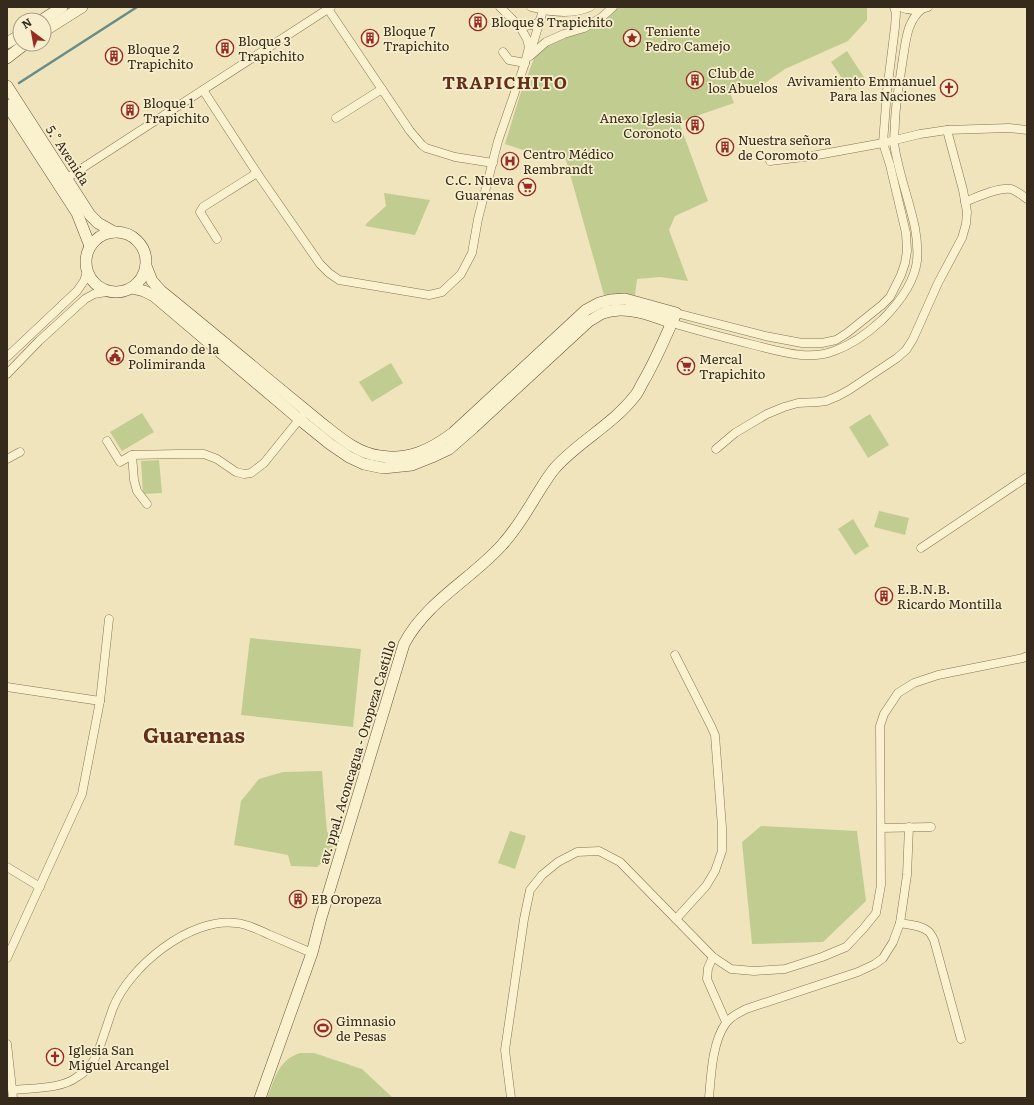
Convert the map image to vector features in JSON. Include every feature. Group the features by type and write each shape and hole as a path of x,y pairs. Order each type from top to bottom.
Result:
{"street":[{"path":"52,14 62,7"},
{"path":"52,27 82,7"},
{"path":"203,90 320,264 328,273 339,280 429,295 442,292 461,274 472,253 481,207 498,141 525,63 529,47 527,39 520,27 500,7"},
{"path":"531,7 557,12 573,11 590,7"},
{"path":"525,63 530,56 546,42 564,34 584,28 602,17 613,7"},
{"path":"132,288 144,291 154,296 299,419 336,448 349,457 364,464 383,468 412,465 449,449 589,321 604,313 620,310 642,313 802,343 811,344 836,340 861,323 890,297 905,263 907,251 906,233 890,165 883,143 887,91 895,27 896,13 894,7"},
{"path":"900,7 913,10 925,8"},
{"path":"67,178 329,8 382,89 422,145 434,151 493,163"},
{"path":"146,266 152,281 161,291 306,410 350,445 364,452 379,456 394,457 413,455 427,450 453,434 586,310 598,303 610,300 625,299 717,336 802,355 816,355 833,352 861,337 897,304 912,278 917,261 917,241 912,214 894,141 896,110 905,41 912,21 917,13 925,8"},
{"path":"530,56 543,10"},
{"path":"520,27 536,24 541,20"},
{"path":"503,52 509,60 525,63"},
{"name":"5.° Avenida","path":"7,86 90,215 98,223 114,232"},
{"path":"336,118 382,89"},
{"name":"5.° Avenida","path":"7,105 77,213 90,246"},
{"path":"770,161 812,156 947,130 1009,128 1027,130"},
{"path":"716,449 740,430 784,406 798,403 826,401 844,393 897,358 906,350 913,339 938,283 962,238 966,224 967,212 963,190 947,130"},
{"path":"217,239 200,212 201,210 203,207 258,173"},
{"path":"965,202 1005,189 1016,191 1027,199"},
{"path":"7,374 39,341 85,299 94,294 124,292 139,282 146,266 144,251 135,239 122,232 114,232 100,236 90,246 86,258 85,266 92,282 98,288 106,292"},
{"path":"7,357 77,291 84,281 87,272"},
{"name":"av. ppal. Aconcagua - Oropeza Castillo","path":"260,1098 312,953 321,918 404,644 409,633 435,604 488,559 502,545 520,522 554,469 567,456 623,410 635,396 653,366 674,318"},
{"path":"107,441 120,462 132,455 204,454 217,459 236,472 244,474 251,473 264,463 306,410"},
{"path":"7,459 20,452"},
{"path":"132,455 134,480 137,491 147,504"},
{"path":"921,548 1027,477"},
{"path":"7,958 82,794 100,701 109,619"},
{"path":"675,655 715,735 722,826 722,851 715,871 706,886 676,919"},
{"path":"510,1098 505,1050 508,1019 530,890 542,874 558,862 577,852 599,851 620,862 713,956 731,969 754,971 785,969 822,957 846,947 863,930 876,913 881,885 880,726 884,714 898,693 914,683 938,675 1027,656"},
{"path":"7,687 100,701"},
{"path":"709,1098 711,1070 715,1050 720,1032 726,1022 736,1014 746,1009 858,972 875,964 883,958 893,942 900,924 907,875 908,827"},
{"path":"881,828 931,827"},
{"path":"7,867 40,887"},
{"path":"7,1044 13,1094 64,1084 76,1079 95,1060 113,1008 122,989 149,959 186,934 202,926 235,922 248,925 312,953"},
{"path":"900,924 914,925 923,928 929,932 934,940 961,1039"},
{"path":"713,956 708,968 707,978 726,1022"}],"green space":[{"path":"619,7 869,7 867,8 867,20 848,41 785,69 755,90 731,95 734,103 679,122 708,201 675,216 669,230 688,281 660,277 637,279 635,295 604,295 566,160 541,156 505,144 520,95 535,56 541,48 610,14"},
{"path":"847,51 865,79 850,90 831,62"},
{"path":"384,193 430,200 415,235 365,226 386,206"},
{"path":"391,363 403,383 372,402 359,382"},
{"path":"142,413 154,432 122,451 110,432"},
{"path":"870,414 889,445 868,458 849,427"},
{"path":"159,460 162,493 143,494 141,461"},
{"path":"879,511 909,518 905,535 874,527"},
{"path":"853,519 869,546 855,555 838,529"},
{"path":"250,638 361,649 353,727 241,715"},
{"path":"322,771 327,832 332,835 333,853 317,867 291,866 288,855 234,845 241,801 259,779 283,772"},
{"path":"761,826 857,831 866,901 823,942 752,944 742,842"},
{"path":"510,831 526,836 515,869 498,863"},
{"path":"300,1053 314,1053 362,1069 393,1098 267,1098 275,1077 282,1065 293,1056"}],"waterway":[{"path":"19,83 137,7"}],"place":[{"name":"Bloque 8 Trapichito","path":"478,22"},
{"name":"Bloque 7 Trapichito","path":"370,38"},
{"name":"Teniente Pedro Camejo","path":"632,38"},
{"name":"Bloque 3 Trapichito","path":"225,48"},
{"name":"Bloque 2 Trapichito","path":"114,56"},
{"name":"Club de los Abuelos","path":"695,80"},
{"name":"Avivamiento Emmanuel Para las Naciones","path":"949,88"},
{"name":"Bloque 1 Trapichito","path":"130,110"},
{"name":"Anexo Iglesia Coronoto","path":"695,125"},
{"name":"Nuestra señora de Coromoto","path":"725,147"},
{"name":"Centro Médico Rembrandt","path":"510,161"},
{"name":"C.C. Nueva Guarenas","path":"527,187"},
{"name":"Comando de la Polimiranda","path":"115,356"},
{"name":"Mercal Trapichito","path":"686,366"},
{"name":"E.B.N.B. Ricardo Montilla","path":"884,596"},
{"name":"EB Oropeza","path":"298,899"},
{"name":"Gimnasio de Pesas","path":"323,1028"},
{"name":"Iglesia San Miguel Arcangel","path":"55,1057"}],"district":[{"name":"TRAPICHITO","path":"505,83"},
{"name":"Guarenas","path":"194,736"}]}
